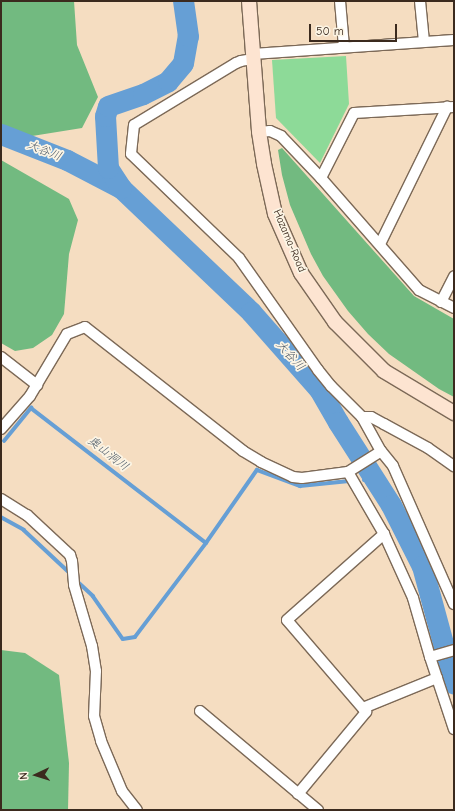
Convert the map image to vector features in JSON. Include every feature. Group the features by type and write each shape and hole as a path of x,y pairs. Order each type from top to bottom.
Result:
{"street":[{"name":"Hazama-Road","path":"249,1 259,132 264,164 275,214 302,273 335,322 384,371 454,413"},
{"path":"340,1 344,47"},
{"path":"420,1 424,42"},
{"path":"454,40 344,47 253,57 241,60 134,125 131,154 240,258 331,386 362,417 377,454 393,466 454,604"},
{"path":"321,178 354,113 450,107"},
{"path":"380,244 450,107"},
{"path":"259,132 270,131 281,136 321,178 419,290 454,308"},
{"path":"441,302 454,276"},
{"path":"1,429 30,396 67,334 85,327 243,451 261,462 293,476 302,478 348,472 377,454"},
{"path":"1,356 37,385"},
{"path":"362,417 371,417 428,448 454,466"},
{"path":"348,472 384,534 412,598 454,729"},
{"path":"1,499 27,515 70,555 72,561 73,581 92,646 96,671 94,716 101,741 122,790 137,810"},
{"path":"298,794 366,712 286,620 384,534"},
{"path":"430,657 454,650"},
{"path":"363,708 437,678"},
{"path":"200,711 318,810"}],"green space":[{"path":"1,1 74,1 77,45 98,97 82,128 1,141"},
{"path":"346,56 349,104 320,163 276,118 272,60"},
{"path":"282,148 414,296 454,319 454,397 439,389 389,354 368,334 348,311 323,276 311,254 290,205 282,175 278,150"},
{"path":"1,160 69,199 78,220 69,254 64,314 52,335 33,348 15,351 1,343"},
{"path":"1,650 25,653 59,675 69,763 68,810 1,810"}],"waterway":[{"path":"121,188 108,168 105,116 108,106 143,94 168,81 183,63 188,36 183,1"},
{"name":"大谷川","path":"1,134 67,160 121,188 251,312 319,389 338,422 391,505 422,566 454,684"},
{"name":"奥山洞川","path":"4,441 31,408 206,543"},
{"path":"75,579 93,596 123,639 135,637 206,543 257,470 300,486 349,481"},
{"path":"364,480 375,478"},
{"path":"1,517 24,530 71,574"}]}
